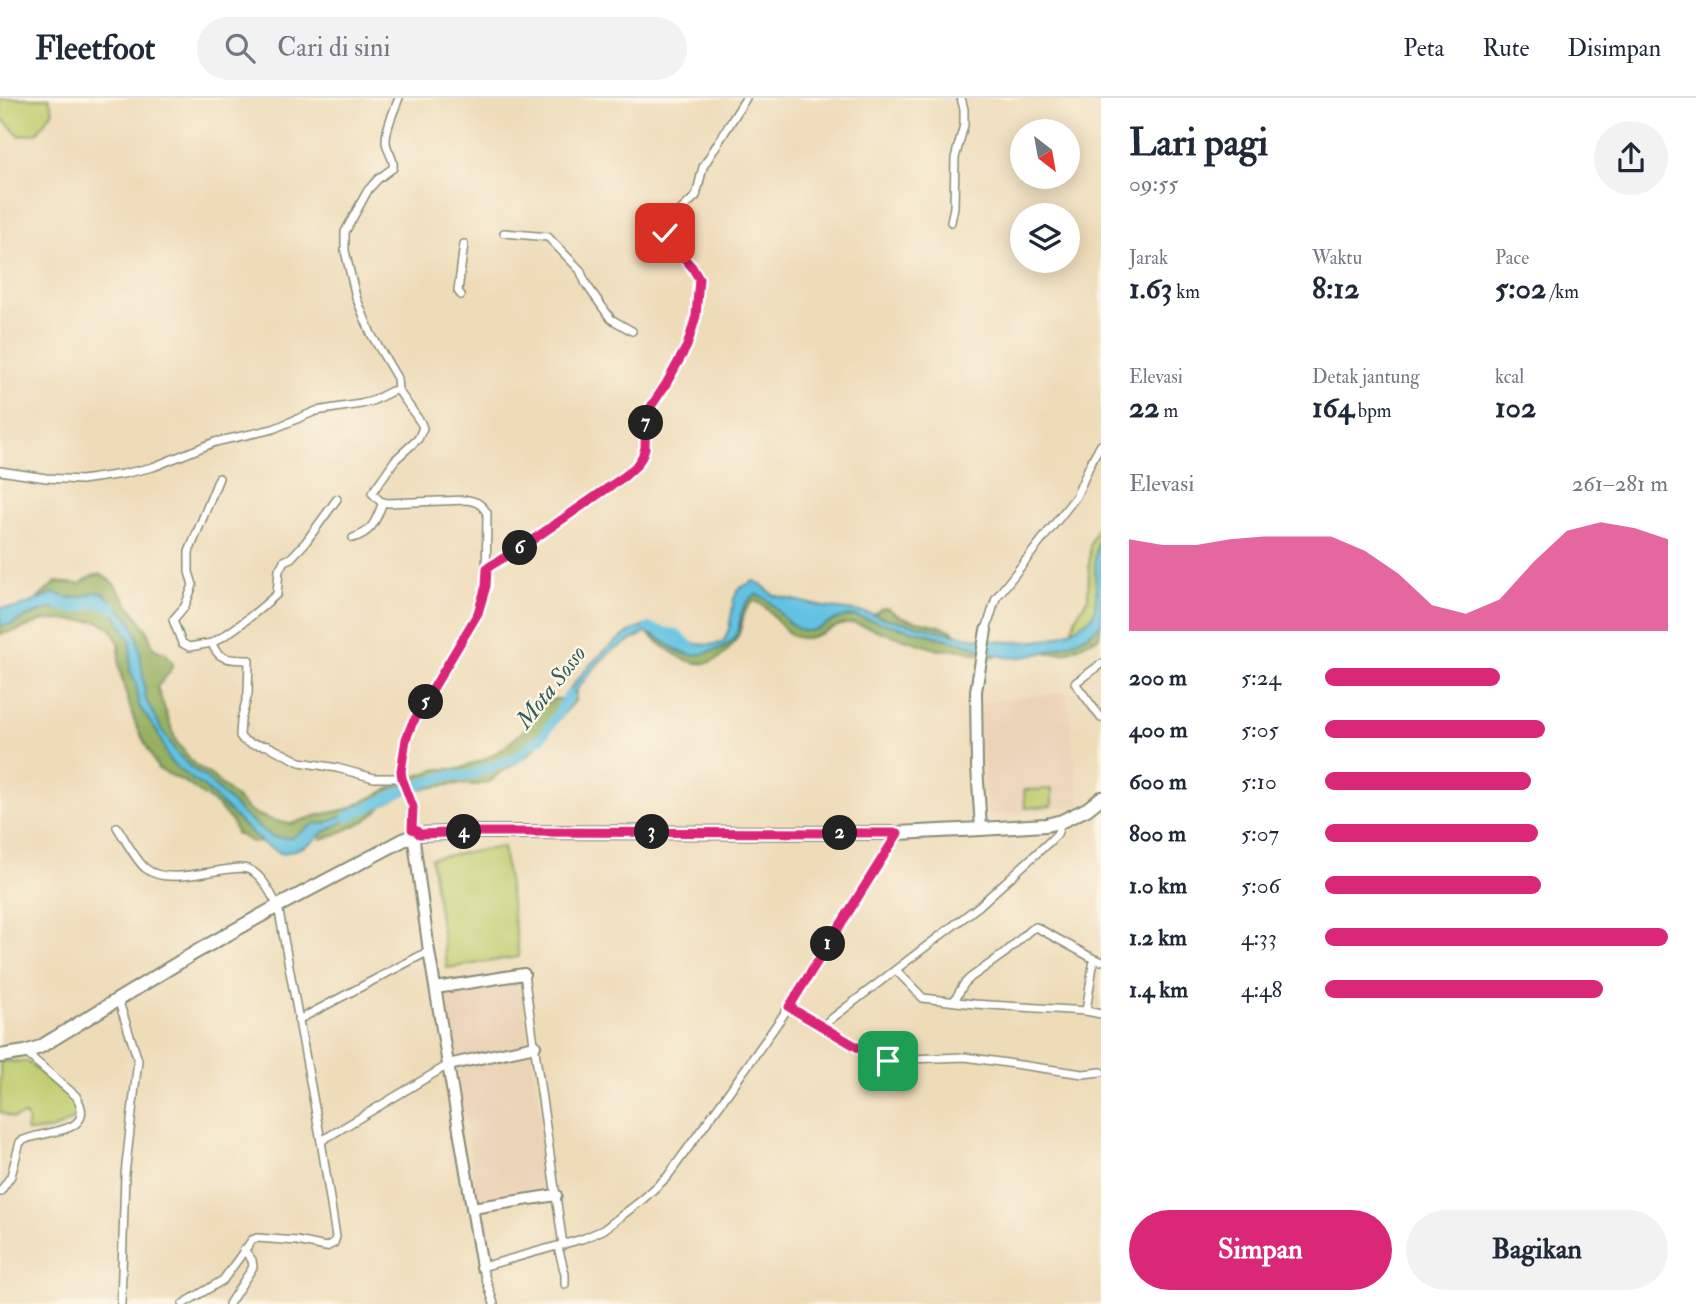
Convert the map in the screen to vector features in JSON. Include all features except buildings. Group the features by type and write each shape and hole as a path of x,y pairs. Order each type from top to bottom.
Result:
{"main road":[{"path":"0,1056 40,1047 278,906 413,836 476,832 898,833 981,829 1046,825 1062,821 1087,809 1101,797"}],"street":[{"path":"399,98 391,118 386,144 394,162 393,168 369,190 345,232 344,239 356,297 371,334 397,378 398,390 423,428 418,439 390,466 372,493 387,503 468,500 478,502 487,513 486,586 478,613 412,724 406,739 402,778 413,807 413,836 429,951 482,1267 494,1304"},
{"path":"487,568 625,476 642,457 645,448 646,414 687,346 696,316 699,279 668,240 664,228 696,196 703,167 746,98"},
{"path":"951,222 955,158 964,125 961,98"},
{"path":"504,233 548,237 580,270 586,284 611,319 632,331"},
{"path":"461,295 458,291 464,244"},
{"path":"0,471 81,480 123,474 153,467 215,442 273,429 316,411 361,404 398,390"},
{"path":"981,829 976,691 986,630 996,598 1075,498 1092,457 1101,444"},
{"path":"219,478 189,552 189,572 194,586 185,606 173,620 182,643 189,647 212,643 225,636 277,594 279,570 284,561 291,558 305,543 337,499"},
{"path":"353,538 369,531 383,502"},
{"path":"212,643 215,652 220,656 249,660 248,694 240,736 243,740 268,746 300,762 374,778 402,778"},
{"path":"1100,667 1075,683 1101,718"},
{"path":"822,1026 979,906 1057,834 1062,821"},
{"path":"117,827 145,867 154,873 171,877 246,868 260,877 278,906 336,1237 334,1243 326,1248 297,1241 257,1238 252,1240 223,1280 183,1304"},
{"path":"482,1267 560,1246 603,1230 667,1177 789,1007 898,833"},
{"path":"954,1001 970,978 1037,927 1097,960 1086,1011"},
{"path":"298,1020 429,951"},
{"path":"896,970 923,998 1101,1014"},
{"path":"436,988 524,974 556,1195 565,1284"},
{"path":"118,999 138,1060 125,1174 121,1304"},
{"path":"789,1007 880,1060 954,1056 1101,1073"},
{"path":"321,1141 448,1065 535,1046"},
{"path":"0,1192 11,1176 20,1142 71,1128 78,1123 82,1113 76,1096 25,1052"},
{"path":"472,1208 556,1195"},
{"path":"229,1304 253,1267 244,1250"}],"shaded area":[{"path":"1067,692 1080,805 989,816 976,703"},
{"path":"519,978 552,1192 478,1204 446,989"}],"green space":[{"path":"0,98 49,98 53,111 37,133 20,136 0,117"},
{"path":"1101,526 1095,555 1094,615 1071,632 1076,617 1088,598 1090,545 1097,528"},
{"path":"101,574 114,584 147,630 154,649 166,653 173,664 157,687 176,741 194,764 212,776 251,812 269,819 290,824 348,809 414,777 438,769 459,769 483,760 504,748 523,731 536,709 554,699 563,699 556,711 576,692 575,701 526,757 491,781 478,785 455,784 413,790 385,804 365,821 321,839 322,833 357,814 359,810 323,824 316,823 291,838 272,837 246,817 176,752 146,700 140,653 114,604 103,593 96,592 66,598 54,593 37,599 56,582 79,584"},
{"path":"756,594 769,601 785,619 800,626 817,629 841,617 854,616 970,645 999,655 993,657 956,649 939,650 854,623 801,638 788,632 766,608 754,601 745,613 734,643 720,658 709,663 698,663 676,655 646,632 686,654 700,654 725,648 739,628 743,608"},
{"path":"97,601 114,613 131,641 130,670 136,684 139,706 158,733 169,760 205,788 262,843 252,842 236,833 233,823 217,805 185,782 158,769 135,723 119,666 119,643 111,629 98,621 44,620 0,634 0,625 10,625 52,608 66,611 83,603"},
{"path":"887,608 902,617 944,627 957,634 873,615"},
{"path":"1101,623 1099,637 1065,653 1041,653 1089,634"},
{"path":"1052,789 1052,806 1025,808 1024,790"},
{"path":"503,847 519,957 447,968 431,858"},
{"path":"0,1061 28,1062 77,1105 78,1114 54,1128 26,1131 28,1121 25,1115 13,1118 0,1112"}],"water":[{"path":"1101,536 1101,623 1071,643 1042,653 1006,657 956,641 854,616 842,617 815,630 805,631 791,625 769,602 756,594 743,610 733,641 725,646 702,654 688,654 646,632 615,649 602,660 554,714 587,668 614,643 643,626 655,627 686,642 708,645 723,643 738,589 754,581 773,595 824,607 869,613 881,618 982,639 1035,641 1059,636 1093,615 1096,555"},
{"path":"96,592 103,593 130,619 137,635 146,700 176,752 246,817 272,837 291,838 316,823 323,824 360,809 357,814 303,847 282,854 262,843 205,788 169,760 158,733 139,706 136,684 130,670 131,641 114,613 97,602 83,603 66,611 52,608 10,625 0,625 0,608 17,608 54,593 75,598"}],"waterway":[{"name":"Mota Sosso","path":"60,606 74,609 94,603 112,606 114,609"},
{"name":"Mota Sosso","path":"649,628 677,635 693,649"},
{"name":"Mota Sosso","path":"347,817 411,787 448,776 468,776 520,756 528,746 542,737 569,695"}],"route":[{"path":"665,233 699,279 696,316 687,346 646,414 645,448 642,457 625,476 487,568 486,586 478,613 412,724 406,739 401,771 413,807 412,829 419,834 898,833 789,1007 874,1057 888,1061"}]}
